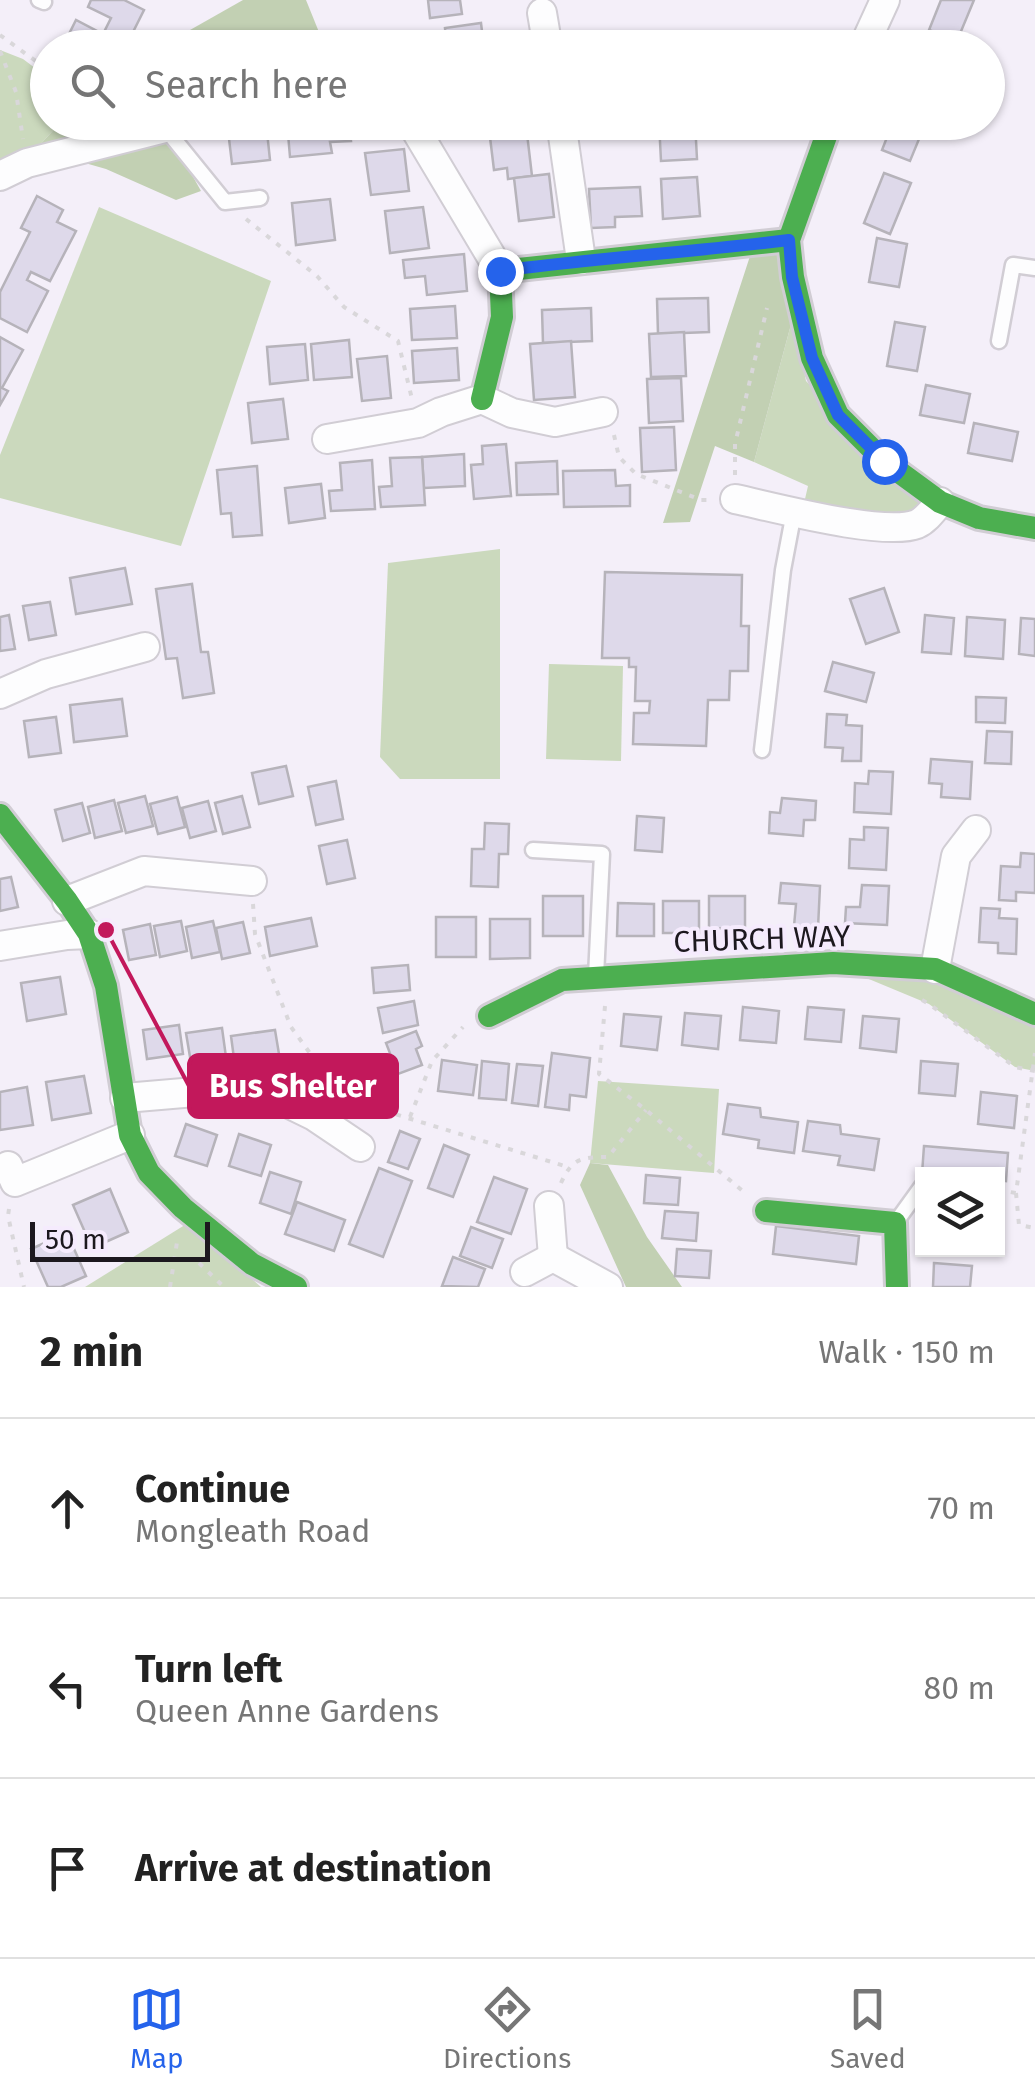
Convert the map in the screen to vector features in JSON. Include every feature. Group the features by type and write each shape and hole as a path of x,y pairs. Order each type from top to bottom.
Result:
{"street":[{"path":"870,30 880,5"},
{"path":"542,14 545,30"},
{"path":"0,176 27,164 116,140"},
{"path":"422,140 500,271 502,316 482,399"},
{"path":"563,140 581,260"},
{"path":"825,140 789,240 792,277 812,358 838,415 884,461 940,502 979,518 1035,528"},
{"path":"500,271 789,240"},
{"path":"327,439 418,423 482,399 512,413 555,422 603,412"},
{"path":"736,499 853,524 900,527 918,524 940,502"},
{"path":"0,694 46,674 145,647"},
{"path":"0,815 88,934 106,986 130,1134 149,1173 183,1208 252,1264 296,1287"},
{"path":"934,969 956,856 976,830"},
{"path":"67,901 144,871 252,882"},
{"path":"0,946 88,934"},
{"name":"CHURCH WAY","path":"489,1016 562,980 833,963 934,969 1035,1014"},
{"path":"126,1098 261,1090 314,1116 360,1147"},
{"path":"7,1172 130,1134"},
{"path":"550,1206 553,1257"},
{"path":"766,1211 896,1222 896,1287"},
{"path":"525,1272 553,1257"},
{"path":"553,1257 608,1287"}],"lane":[{"path":"181,140 224,202 260,198"},
{"path":"999,341 1014,266 1035,268"},
{"path":"762,750 794,511"},
{"path":"533,850 602,854 602,976"},
{"path":"896,1222 915,1196"}],"path":[{"path":"0,36 30,57"},
{"path":"0,50 16,92 27,164"},
{"path":"224,202 317,276 344,307 398,341 418,423"},
{"path":"603,412 619,457 636,474 701,500 736,499 735,444 768,308 792,277"},
{"path":"255,934 291,1027 341,1096"},
{"path":"602,976 599,1074 766,1211"},
{"path":"915,998 930,1004 1015,1067 1034,1070"},
{"path":"410,1119 432,1061 468,1022 489,1016"},
{"path":"1035,1053 1016,1194 1020,1225 1035,1228"},
{"path":"375,1108 568,1167 586,1157 608,1157 646,1110"},
{"path":"7,1172 8,1216 24,1287"},
{"path":"1005,1192 1016,1194"},
{"path":"170,1287 183,1208"}],"green space":[{"path":"243,0 306,0 318,30 190,30"},
{"path":"0,50 30,64 30,140 44,140 36,149 0,162"},
{"path":"44,140 172,140 201,191 176,200 106,169 36,149"},
{"path":"99,207 271,281 181,546 0,498 0,455"},
{"path":"781,251 793,317 754,462 715,446 690,522 663,523 751,253"},
{"path":"793,317 806,381 922,500 904,520 805,499 808,486 754,462"},
{"path":"500,549 500,779 400,779 380,757 388,563"},
{"path":"549,664 623,666 621,761 546,759"},
{"path":"864,977 941,980 1035,1021 1035,1071 1015,1067 929,1004"},
{"path":"598,1081 719,1089 714,1173 590,1163"},
{"path":"590,1163 608,1165 647,1237 682,1287 626,1287 580,1185"},
{"path":"188,1223 261,1287 85,1287"}],"building":[{"path":"91,0 124,0 144,10 134,30 105,30 111,18 88,7"},
{"path":"428,0 460,0 462,14 430,18"},
{"path":"941,0 974,0 962,30 929,30"},
{"path":"76,20 95,30 71,30"},
{"path":"481,23 482,30 445,30"},
{"path":"229,140 268,140 270,160 232,164"},
{"path":"289,140 351,140 330,142 332,153 290,157"},
{"path":"490,140 528,140 532,176 508,179 507,168 494,170"},
{"path":"660,140 696,140 697,159 661,161"},
{"path":"886,140 919,140 910,161 882,150"},
{"path":"404,149 409,191 371,195 365,153"},
{"path":"884,173 911,183 890,234 864,223"},
{"path":"549,174 554,217 519,221 514,178"},
{"path":"697,177 700,216 663,219 661,179"},
{"path":"640,187 642,216 615,217 615,227 591,228 589,189"},
{"path":"37,196 63,210 57,222 76,231 50,281 31,272 27,280 48,291 27,332 0,318 0,292 30,232 21,228"},
{"path":"330,199 335,240 296,245 292,203"},
{"path":"423,207 429,248 390,253 385,211"},
{"path":"877,238 907,244 899,287 869,282"},
{"path":"464,254 467,291 427,295 425,276 405,278 403,260"},
{"path":"708,298 709,332 658,334 657,299"},
{"path":"455,306 457,338 412,340 410,309"},
{"path":"591,308 592,341 543,343 542,310"},
{"path":"895,322 925,327 917,371 887,366"},
{"path":"684,332 686,376 651,377 649,334"},
{"path":"0,337 23,350 2,388 8,391 0,405"},
{"path":"349,340 352,377 314,380 311,344"},
{"path":"571,341 575,397 534,400 530,344"},
{"path":"305,344 308,380 270,384 267,347"},
{"path":"457,348 459,380 414,383 412,351"},
{"path":"387,356 391,398 362,401 357,359"},
{"path":"681,378 683,421 649,423 647,379"},
{"path":"926,385 970,394 964,423 920,415"},
{"path":"283,399 288,439 252,443 248,403"},
{"path":"974,423 1018,432 1012,461 968,453"},
{"path":"674,427 676,470 642,472 640,428"},
{"path":"506,444 511,496 474,499 471,465 483,464 482,446"},
{"path":"464,454 465,486 424,488 422,457"},
{"path":"422,457 425,505 381,507 379,487 392,486 390,458"},
{"path":"372,460 375,509 331,511 329,491 342,490 340,463"},
{"path":"557,461 558,494 517,495 516,463"},
{"path":"257,466 262,535 233,537 231,513 221,514 217,470"},
{"path":"615,470 616,486 630,485 630,506 564,507 563,471"},
{"path":"321,484 325,518 289,523 285,488"},
{"path":"125,568 132,604 76,614 70,578"},
{"path":"605,572 742,575 741,626 749,626 748,671 730,671 729,700 708,700 706,746 633,744 634,713 649,713 650,701 635,701 636,667 629,667 629,658 602,658"},
{"path":"192,584 201,652 208,652 214,693 183,698 177,658 166,659 156,589"},
{"path":"884,588 899,632 866,644 850,599"},
{"path":"50,602 56,635 29,640 23,606"},
{"path":"9,615 15,649 0,651 0,617"},
{"path":"925,615 954,618 951,654 922,652"},
{"path":"967,617 1005,620 1003,659 965,656"},
{"path":"1021,618 1035,619 1035,656 1019,654"},
{"path":"833,662 874,673 866,702 825,691"},
{"path":"976,697 1006,698 1005,723 976,722"},
{"path":"122,699 127,736 74,742 70,705"},
{"path":"827,714 847,715 846,725 862,726 861,761 842,761 843,748 825,747"},
{"path":"56,717 61,753 29,757 24,721"},
{"path":"987,731 1012,732 1011,764 985,763"},
{"path":"931,759 972,762 970,799 941,797 942,784 929,783"},
{"path":"286,766 293,796 259,804 252,773"},
{"path":"869,771 893,772 891,814 854,812 855,783 868,784"},
{"path":"336,781 343,819 316,825 308,787"},
{"path":"145,796 153,826 126,833 118,803"},
{"path":"242,796 250,827 223,834 215,803"},
{"path":"177,797 185,827 158,834 150,804"},
{"path":"782,798 816,801 815,820 804,820 803,836 769,833 770,812 780,813"},
{"path":"114,800 122,831 95,838 88,807"},
{"path":"208,801 216,831 190,838 182,808"},
{"path":"82,803 90,833 63,841 55,810"},
{"path":"637,816 664,818 662,852 635,850"},
{"path":"485,823 509,824 508,854 499,854 498,887 471,886 472,849 484,849"},
{"path":"864,827 888,828 886,870 849,868 850,839 864,840"},
{"path":"347,840 355,878 327,884 319,846"},
{"path":"1021,853 1035,854 1035,893 1016,892 1016,901 999,900 1001,866 1020,867"},
{"path":"11,877 18,907 0,911 0,879"},
{"path":"781,883 820,886 818,928 794,926 796,904 779,903"},
{"path":"862,885 889,886 887,925 845,923 846,907 860,907"},
{"path":"543,896 583,896 583,936 543,936"},
{"path":"709,896 745,896 745,929 709,928"},
{"path":"663,901 699,901 699,933 663,933"},
{"path":"618,903 654,904 654,936 617,936"},
{"path":"981,908 1000,909 999,918 1017,919 1016,954 998,953 998,943 979,942"},
{"path":"436,917 476,917 476,957 436,957"},
{"path":"311,918 317,946 270,956 265,927"},
{"path":"490,919 530,919 530,958 490,959"},
{"path":"181,921 187,951 160,957 154,926"},
{"path":"213,921 220,952 192,958 186,927"},
{"path":"243,922 250,953 222,959 216,928"},
{"path":"150,924 156,955 129,960 123,930"},
{"path":"408,965 410,990 374,993 372,968"},
{"path":"60,977 66,1014 27,1021 21,983"},
{"path":"414,1001 418,1025 383,1033 378,1008"},
{"path":"743,1007 779,1011 776,1043 740,1040"},
{"path":"808,1007 844,1010 841,1042 805,1039"},
{"path":"685,1013 721,1016 718,1049 682,1045"},
{"path":"624,1014 661,1017 657,1050 621,1046"},
{"path":"863,1016 899,1019 896,1052 860,1048"},
{"path":"179,1025 183,1054 147,1059 143,1030"},
{"path":"222,1028 226,1057 191,1063 186,1033"},
{"path":"275,1030 280,1060 235,1066 231,1036"},
{"path":"416,1031 422,1046 416,1049 422,1065 398,1074 386,1043"},
{"path":"552,1053 590,1058 586,1097 570,1095 569,1110 545,1107"},
{"path":"442,1060 477,1065 473,1095 438,1091"},
{"path":"482,1061 509,1064 506,1100 479,1098"},
{"path":"921,1061 958,1064 955,1096 919,1093"},
{"path":"517,1064 543,1066 538,1106 512,1103"},
{"path":"84,1076 91,1113 52,1120 46,1082"},
{"path":"27,1087 33,1125 0,1130 0,1092"},
{"path":"981,1092 1017,1096 1014,1128 978,1124"},
{"path":"728,1104 760,1108 761,1117 798,1122 794,1153 758,1148 759,1140 723,1134"},
{"path":"808,1121 840,1125 841,1134 879,1139 874,1170 838,1165 840,1156 803,1151"},
{"path":"186,1124 217,1135 207,1166 175,1156"},
{"path":"400,1131 420,1139 408,1169 388,1162"},
{"path":"239,1134 271,1145 261,1176 229,1166"},
{"path":"444,1145 469,1155 453,1197 428,1188"},
{"path":"924,1146 1008,1153 1006,1181 1005,1167 922,1167"},
{"path":"379,1168 412,1181 383,1257 349,1244"},
{"path":"270,1172 301,1182 291,1214 260,1203"},
{"path":"646,1175 680,1178 678,1205 644,1203"},
{"path":"494,1177 527,1189 511,1234 477,1222"},
{"path":"110,1189 128,1232 92,1248 73,1205"},
{"path":"297,1202 345,1220 334,1251 285,1234"},
{"path":"665,1211 698,1213 696,1241 662,1238"},
{"path":"776,1226 859,1236 856,1264 773,1254"},
{"path":"471,1227 503,1239 492,1268 460,1256"},
{"path":"67,1233 86,1276 61,1287 48,1287 31,1249"},
{"path":"677,1249 711,1251 709,1278 675,1276"},
{"path":"453,1257 485,1269 478,1287 442,1286"},
{"path":"934,1263 972,1266 970,1287 933,1287"}],"traffic: fast":[{"path":"825,140 789,240 793,277 812,358 838,415 884,461 940,502 979,518 1035,528"},
{"path":"482,399 502,317 500,271 789,240"},
{"path":"0,815 89,934 106,986 130,1135 149,1173 183,1208 252,1264 296,1287"},
{"path":"489,1016 562,980 833,963 935,969 1035,1014"},
{"path":"766,1211 895,1223 897,1287"}],"place":[{"name":"Bus Shelter","path":"106,930"}],"route":[{"path":"500,271 789,240 792,277 812,358 838,415 884,461"}]}
